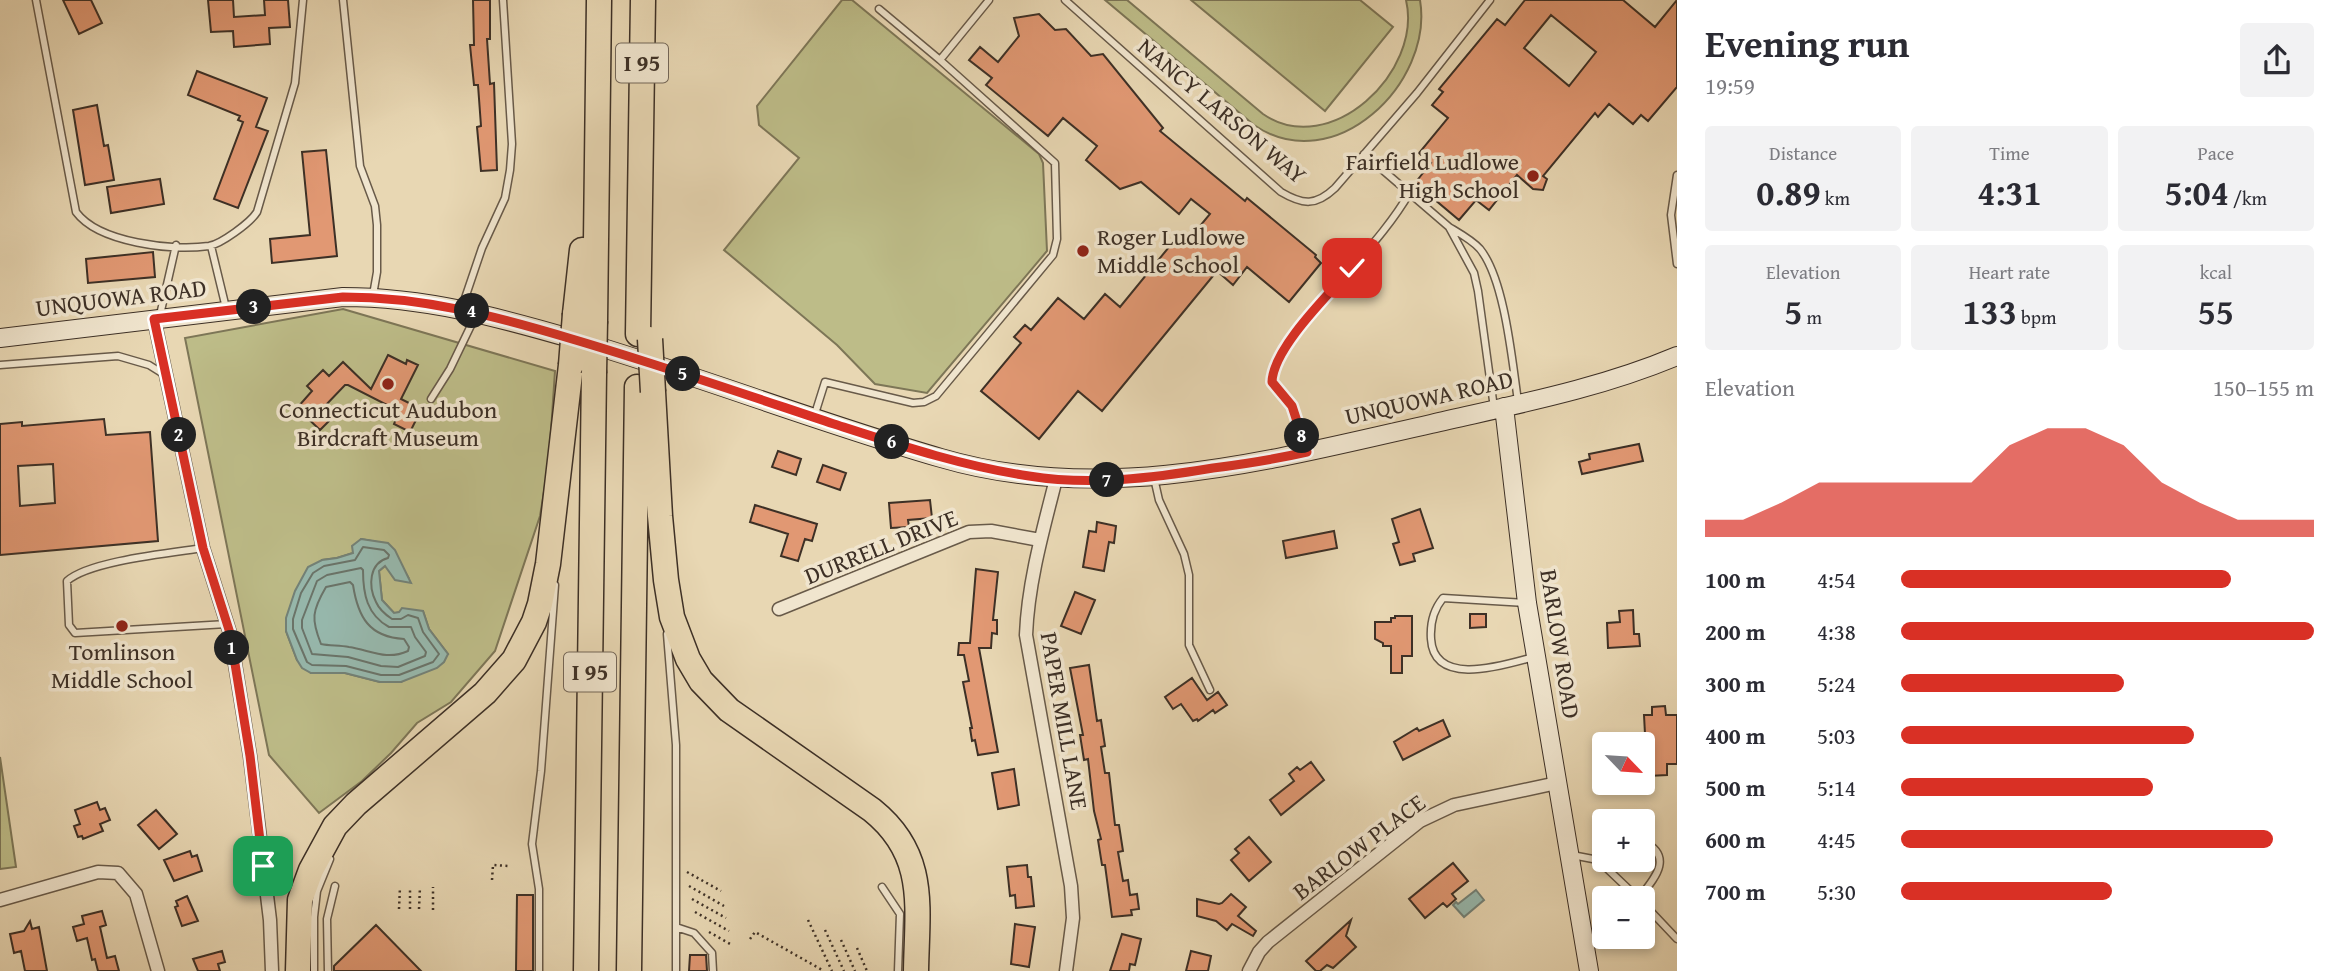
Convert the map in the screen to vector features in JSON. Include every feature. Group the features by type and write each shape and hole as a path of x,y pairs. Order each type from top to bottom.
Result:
{"highway":[{"name":"I 95","path":"586,971 583,369 598,117 599,0"},
{"name":"I 95","path":"629,971 645,389 640,232 643,0"},
{"path":"641,125 653,0"},
{"path":"298,971 299,916 304,886 335,826 485,692 514,660 534,622 548,564 560,475 583,369"},
{"path":"645,389 666,580 672,617 682,646 694,670 710,691 741,719 873,810 893,829 912,864 916,890 915,971"}],"street":[{"name":"UNQUOWA ROAD","path":"0,338 343,297 372,297 470,310 624,355 966,465 1056,479 1106,481 1282,458 1616,379 1677,356"},
{"path":"157,319 203,548 228,624 250,756 270,920 272,971"},
{"name":"BARLOW ROAD","path":"1506,406 1528,603 1589,971"},
{"name":"PAPER MILL LANE","path":"1056,479 1040,540 1026,618 1026,635 1070,886 1073,918 1066,971"},
{"name":"DURRELL DRIVE","path":"779,610 969,532 991,531 1040,540"},
{"name":"BARLOW PLACE","path":"1249,971 1268,942 1420,821 1454,805 1558,783"},
{"path":"0,900 98,872 118,873 136,894 158,971"}],"lane":[{"path":"36,0 76,212 89,226 124,241 176,246 211,246 251,221 257,212 295,83 303,0"},
{"path":"344,0 360,166 376,215 377,272 372,297"},
{"path":"431,399 450,369 470,310 482,248 505,198 512,144 503,0"},
{"path":"940,60 989,0"},
{"name":"NANCY LARSON WAY","path":"1065,0 1281,192 1301,202 1320,200 1335,188 1417,93 1490,0"},
{"path":"814,417 825,382 912,403 924,402 936,396 1053,255 1057,239 1055,163 879,9"},
{"path":"1364,154 1478,247 1488,261 1501,302 1506,406"},
{"path":"1677,176 1671,215 1677,264"},
{"path":"1307,452 1289,401 1272,382 1276,362 1281,352 1381,232 1410,192"},
{"path":"1450,226 1474,273 1506,406"},
{"path":"157,319 176,246"},
{"path":"211,246 226,310"},
{"path":"0,365 118,356 149,365 167,376"},
{"path":"539,971 539,889 532,844 553,638 560,475"},
{"path":"1153,476 1160,500 1184,554 1189,575 1189,645 1210,690"},
{"path":"203,548 115,563 75,573 67,582 69,625 75,633 228,624"},
{"path":"666,580 669,667 676,745 676,971"},
{"path":"1528,603 1443,598 1437,605 1431,624 1431,643 1440,660 1460,670 1483,669 1536,656"},
{"path":"314,971 317,891 336,846"},
{"path":"1648,886 1659,872 1660,860 1655,849"},
{"path":"1569,854 1592,856"},
{"path":"1616,872 1628,886"},
{"path":"328,971 327,919 335,886"},
{"path":"882,887 900,914 898,971"},
{"path":"1655,916 1677,939"},
{"path":"676,927 694,933 712,953 713,971"}],"path":[{"path":"492,880 493,865 508,866"},
{"path":"677,865 720,891"},
{"path":"690,886 724,906"},
{"path":"399,909 400,887"},
{"path":"410,887 410,909"},
{"path":"419,909 420,887"},
{"path":"433,887 433,910"},
{"path":"692,899 726,918"},
{"path":"695,912 729,931"},
{"path":"808,920 832,971"},
{"path":"701,928 732,945"},
{"path":"825,930 844,971"},
{"path":"750,939 755,932 824,971"},
{"path":"841,940 855,971"},
{"path":"857,948 867,971"}],"shaded area":[{"path":"842,0 852,0 1039,154 1043,163 1047,251 927,393 875,384 837,345 724,250 799,158 759,125 757,106"},
{"path":"1105,0 1127,0 1263,114 1289,125 1316,126 1342,117 1366,101 1386,80 1400,55 1407,27 1406,0 1420,0 1420,31 1411,62 1395,91 1372,114 1345,132 1316,140 1285,139 1254,125"},
{"path":"1191,0 1360,0 1393,27 1325,111"},
{"path":"343,309 555,371 549,461 540,516 495,651 451,702 417,723 362,781 319,813 269,755 185,338","holes":["361,539 382,543 392,549 408,577 394,578 386,565 379,571 382,600 394,613 423,611 429,629 448,654 401,682 380,682 345,673 311,673 297,660 286,631 322,560 353,553"]},
{"path":"0,757 16,867 0,869"}],"water":[{"path":"361,539 388,543 395,550 411,583 395,580 385,566 379,571 382,600 394,613 402,608 423,611 429,629 448,654 437,668 401,682 380,682 345,673 311,673 302,668 297,660 286,631 286,618 295,591 308,567 322,560 353,553 352,546"},
{"path":"1476,890 1484,900 1464,917 1453,905"}],"building":[{"path":"63,0 91,0 102,23 79,34"},
{"path":"208,0 233,0 234,17 265,15 264,0 288,0 290,27 269,28 270,44 234,47 233,31 211,32"},
{"path":"473,0 490,0 490,39 487,39 490,84 494,83 497,170 481,171 477,127 481,126 478,85 474,85 470,45 474,45"},
{"path":"1525,0 1623,0 1655,27 1677,0 1677,87 1648,121 1641,115 1633,124 1609,104 1598,117 1595,113 1543,176 1547,179 1543,190 1533,189 1517,175 1489,210 1476,200 1459,220 1415,183 1431,163 1419,153 1448,118 1432,105 1443,92 1439,89 1497,19 1505,25","holes":["1551,15 1596,52 1569,86 1524,48"]},
{"path":"1039,14 1055,30 1066,29 1091,56 1103,54 1163,128 1160,131 1245,201 1247,198 1316,255 1321,263 1289,302 1247,267 1233,285 1217,271 1102,411 1078,391 1039,439 981,391 1021,343 1014,337 1025,325 1031,330 1058,298 1084,319 1105,294 1120,307 1178,236 1186,243 1210,214 1191,199 1179,214 1141,182 1120,189 1086,160 1097,146 1063,118 1048,136 986,85 992,78 969,60 980,47 998,62 1019,36 1014,18"},
{"path":"197,71 267,98 256,127 268,131 238,208 214,199 243,122 238,120 240,116 188,95"},
{"path":"97,105 104,146 108,145 114,180 85,185 73,110"},
{"path":"326,150 337,256 272,263 270,239 310,235 302,152"},
{"path":"160,179 164,204 111,213 107,187"},
{"path":"153,252 155,277 88,283 86,259"},
{"path":"388,355 406,364 407,360 418,365 401,399 419,408 410,432 394,424 396,419 392,417 395,409 348,385 323,408 333,417 320,430 297,408 312,391 307,386 323,370 329,376 343,362 371,389"},
{"path":"104,419 106,435 150,432 158,541 0,555 0,424 22,422 22,426","holes":["53,464 55,503 20,506 18,466"]},
{"path":"1639,444 1643,461 1582,474 1579,462 1590,459 1589,454"},
{"path":"778,451 801,459 796,475 772,467"},
{"path":"823,465 846,473 840,490 817,482"},
{"path":"930,500 932,518 908,520 909,527 891,528 889,503"},
{"path":"755,505 817,524 812,541 805,539 798,561 781,556 788,534 750,522"},
{"path":"1420,509 1433,548 1413,554 1415,561 1400,565 1393,544 1399,542 1392,519"},
{"path":"1097,522 1116,526 1114,543 1109,542 1104,571 1083,567 1089,531 1096,532"},
{"path":"1334,531 1337,548 1286,558 1283,541"},
{"path":"976,569 998,572 993,620 997,620 997,634 992,633 991,648 979,648 998,752 978,755 975,740 972,741 963,682 969,681 964,655 958,655 959,643 970,643"},
{"path":"1075,592 1095,600 1081,634 1061,626"},
{"path":"1633,610 1634,634 1639,634 1640,646 1608,648 1607,623 1620,622 1619,611"},
{"path":"1470,614 1486,614 1486,627 1470,628"},
{"path":"1412,616 1412,656 1402,656 1402,673 1391,673 1391,646 1383,646 1383,643 1375,639 1375,622 1391,622 1391,618"},
{"path":"1089,665 1097,721 1101,720 1105,746 1101,747 1105,773 1109,773 1115,825 1119,825 1123,851 1118,852 1123,881 1128,880 1130,895 1137,894 1139,909 1131,910 1132,915 1112,917 1105,865 1102,865 1098,840 1101,839 1094,811 1088,759 1084,760 1080,735 1083,735 1070,668"},
{"path":"1192,678 1207,700 1218,692 1227,705 1215,713 1213,710 1198,721 1193,721 1181,704 1173,709 1165,697"},
{"path":"1665,706 1666,715 1677,715 1677,764 1667,764 1667,775 1656,776 1656,732 1645,732 1644,715 1652,715 1652,707"},
{"path":"1443,720 1450,736 1403,760 1394,742 1417,728 1419,731"},
{"path":"1311,762 1324,780 1281,815 1270,800 1294,781 1289,774 1297,767 1300,770"},
{"path":"1014,769 1019,805 998,809 992,773"},
{"path":"97,802 100,810 105,808 110,820 100,824 103,831 83,839 82,836 78,837 74,826 80,824 75,810"},
{"path":"156,810 177,834 159,849 138,825"},
{"path":"1249,837 1271,862 1249,881 1231,860 1239,853 1235,849"},
{"path":"190,851 192,857 197,855 202,871 174,881 164,860"},
{"path":"1453,863 1468,881 1452,894 1456,899 1447,907 1443,903 1425,918 1409,899"},
{"path":"1027,865 1034,906 1016,908 1015,895 1010,896 1007,867"},
{"path":"1231,894 1246,907 1238,916 1256,931 1253,936 1232,924 1227,930 1216,921 1197,916 1197,899 1219,904"},
{"path":"517,895 533,895 533,971 516,971"},
{"path":"187,896 198,921 182,926 175,907 178,906 176,901"},
{"path":"102,911 106,925 100,927 107,958 115,956 119,971 98,971 95,959 92,960 87,938 77,941 73,927 84,924 82,916"},
{"path":"1351,920 1346,936 1356,947 1333,968 1327,965 1316,971 1306,961"},
{"path":"30,921 32,929 39,927 47,971 25,971 21,951 14,953 10,934 24,931"},
{"path":"1015,924 1035,927 1029,967 1011,964"},
{"path":"376,925 421,971 334,971 334,966"},
{"path":"1122,934 1141,939 1135,965 1130,964 1129,971 1110,971"},
{"path":"222,951 225,962 218,964 220,971 198,971 193,959"},
{"path":"1191,951 1211,956 1208,971 1186,971"},
{"path":"690,955 706,955 707,971 689,971"}],"place":[{"name":"Fairfield Ludlowe High School","path":"1533,176"},
{"name":"Roger Ludlowe Middle School","path":"1083,251"},
{"name":"Connecticut Audubon Birdcraft Museum","path":"388,384"},
{"name":"Tomlinson Middle School","path":"122,626"}],"route":[{"path":"263,866 250,756 230,633 203,548 154,319 343,297 429,303 478,312 624,355 966,465 1031,477 1106,481 1167,475 1307,452 1292,406 1273,385 1271,378 1281,352 1352,268"}]}
